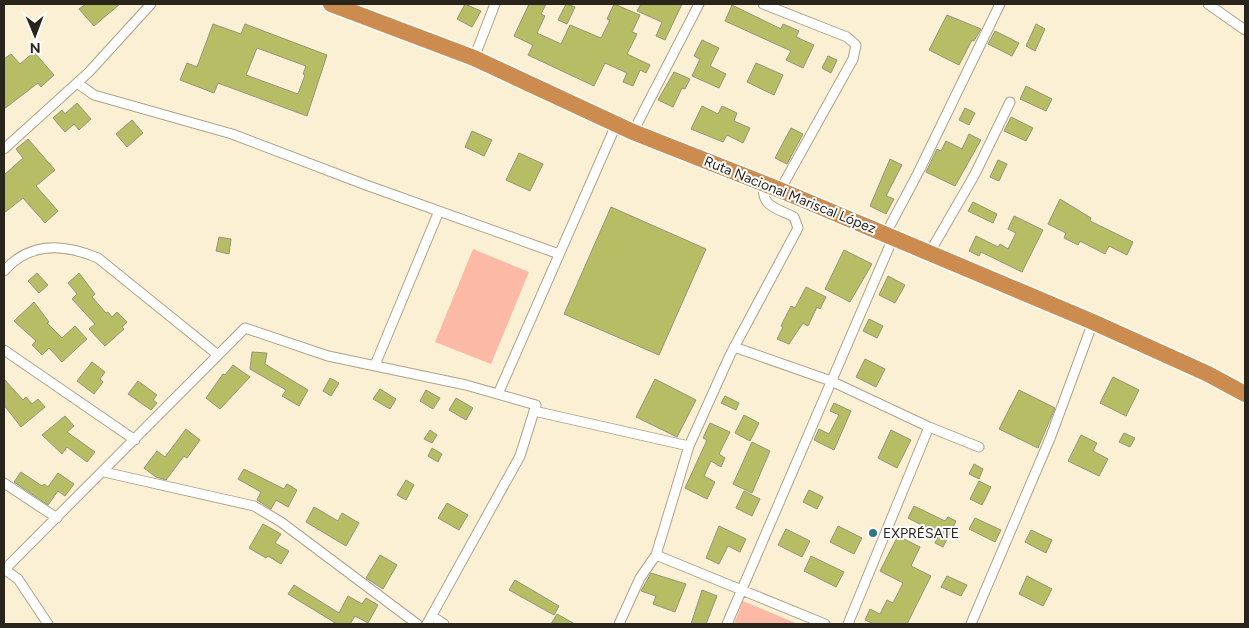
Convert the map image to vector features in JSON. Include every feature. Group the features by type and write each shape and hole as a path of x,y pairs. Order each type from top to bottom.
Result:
{"highway":[{"name":"Ruta Nacional Mariscal López","path":"331,4 474,58 616,125 930,252 1093,322 1208,374 1245,394"}],"street":[{"path":"4,149 77,83 151,4"},
{"path":"474,58 495,4"},
{"path":"633,132 699,4"},
{"path":"763,4 847,37 856,45 853,59 780,190"},
{"path":"727,624 831,381 889,236 1000,4"},
{"path":"1208,4 1245,30"},
{"path":"77,83 94,95 232,134 439,212 559,254"},
{"path":"930,252 975,174 1010,102"},
{"path":"498,394 616,125"},
{"path":"619,624 640,578 656,555 689,446 734,347 798,228 794,217 766,203 762,195 764,184"},
{"path":"375,365 439,212"},
{"path":"4,271 19,257 44,248 75,248 98,258 218,355"},
{"path":"970,624 1051,436 1093,322"},
{"path":"48,624 18,579 4,569 104,472 245,328 328,356 466,384 536,405 520,456 430,620 444,624"},
{"path":"734,347 831,381 929,428 979,447"},
{"path":"4,350 135,440"},
{"path":"534,412 689,446"},
{"path":"848,624 929,428"},
{"path":"104,472 254,506 281,522 417,624"},
{"path":"4,483 57,518"},
{"path":"656,555 825,624"}],"shaded area":[{"path":"473,249 529,272 491,364 435,342"},
{"path":"743,601 798,624 734,624"}],"building":[{"path":"86,4 120,4 94,26 79,9"},
{"path":"465,4 481,11 472,27 457,19"},
{"path":"529,4 546,4 541,14 545,16 537,33 561,44 570,25 601,38 610,20 607,19 614,4 640,15 632,32 637,34 627,54 650,65 646,73 640,70 633,86 623,82 627,73 605,63 594,86 528,55 533,45 514,36"},
{"path":"566,4 575,7 567,24 558,20"},
{"path":"641,4 682,4 665,40 656,36 662,22 637,11"},
{"path":"732,5 781,29 783,24 799,31 796,37 814,45 803,68 786,60 791,51 725,21"},
{"path":"947,15 981,29 974,41 972,40 959,65 929,50"},
{"path":"213,24 241,34 245,24 327,55 307,116 218,83 214,93 180,80 187,63 197,67","holes":["257,48 306,66 303,74 305,75 298,94 246,75"]},
{"path":"1036,24 1045,29 1035,51 1026,46"},
{"path":"995,31 1019,43 1012,56 988,44"},
{"path":"702,40 719,48 710,66 726,74 719,88 692,76 700,59 694,56"},
{"path":"34,52 54,75 41,87 38,83 4,109 4,59 11,54 20,64"},
{"path":"828,56 837,60 831,73 822,68"},
{"path":"756,63 783,75 774,95 747,82"},
{"path":"674,72 690,79 685,89 682,88 673,107 658,100"},
{"path":"1026,86 1052,99 1046,111 1020,99"},
{"path":"77,103 91,119 79,130 74,124 65,132 53,118 62,110 65,114"},
{"path":"702,106 718,114 722,106 737,113 734,121 750,128 743,143 727,135 723,142 691,129"},
{"path":"965,108 975,113 969,125 959,120"},
{"path":"1011,117 1033,128 1026,141 1004,131"},
{"path":"132,120 143,133 127,147 116,134"},
{"path":"791,128 803,134 787,164 775,158"},
{"path":"472,131 492,140 484,156 465,147"},
{"path":"969,134 981,140 955,186 926,172 937,149 941,151 946,141 962,149"},
{"path":"28,139 55,170 36,186 58,211 45,223 23,198 4,213 4,175 23,158 16,149"},
{"path":"519,153 543,164 530,191 506,180"},
{"path":"890,159 902,165 886,196 894,199 886,214 870,206"},
{"path":"998,160 1007,164 999,181 990,177"},
{"path":"1060,199 1091,218 1090,221 1133,242 1127,255 1109,246 1105,254 1080,241 1078,245 1064,238 1066,233 1048,224"},
{"path":"973,202 997,214 993,223 968,211"},
{"path":"611,207 706,249 659,355 564,314"},
{"path":"1014,216 1043,230 1022,272 981,252 979,256 969,251 976,236 998,247 1000,244 1008,249 1016,233 1008,229"},
{"path":"219,237 231,239 229,254 216,251"},
{"path":"844,250 872,264 850,302 825,289"},
{"path":"37,273 48,285 39,293 28,281"},
{"path":"79,273 95,294 92,297 106,313 108,312 112,317 117,312 127,322 122,327 124,329 105,346 89,329 95,324 72,299 77,294 68,283"},
{"path":"888,276 905,285 895,303 879,295"},
{"path":"806,287 826,297 820,309 817,307 808,326 803,323 789,344 777,339 791,306 795,308"},
{"path":"34,302 49,322 47,323 62,338 75,326 87,339 62,362 49,348 42,355 32,345 36,341 14,321"},
{"path":"869,319 883,326 877,338 863,331"},
{"path":"252,352 267,353 265,364 308,390 299,406 282,396 286,390 250,369"},
{"path":"865,359 885,369 876,387 856,377"},
{"path":"92,362 105,372 100,379 103,382 94,394 77,381"},
{"path":"233,365 250,377 220,409 206,398 223,374 225,375"},
{"path":"1113,377 1139,390 1126,416 1100,403"},
{"path":"330,378 339,383 331,396 323,391"},
{"path":"4,379 23,400 26,397 32,404 38,399 45,407 21,427 4,405"},
{"path":"655,379 696,400 677,437 636,417"},
{"path":"138,381 157,395 153,400 157,403 151,410 128,394"},
{"path":"380,389 396,399 390,409 373,399"},
{"path":"426,390 440,398 433,409 420,401"},
{"path":"1019,390 1055,408 1038,448 999,429"},
{"path":"725,396 739,403 736,410 721,403"},
{"path":"456,398 473,408 466,420 449,410"},
{"path":"834,403 851,411 834,450 814,440 819,429 829,434 839,415 830,411"},
{"path":"744,415 759,423 750,441 735,433"},
{"path":"65,416 74,426 67,432 95,452 87,462 67,447 62,454 42,435"},
{"path":"710,423 730,432 719,454 725,458 721,467 711,461 704,476 715,482 707,499 685,488 707,440 703,438"},
{"path":"186,429 200,440 187,458 184,456 166,480 156,477 144,468 157,451 165,457"},
{"path":"430,430 437,435 432,443 424,439"},
{"path":"891,430 911,440 897,468 878,458"},
{"path":"1124,433 1135,438 1130,447 1119,442"},
{"path":"1081,435 1097,443 1093,451 1108,459 1099,476 1068,461"},
{"path":"752,442 770,451 752,493 733,484"},
{"path":"432,448 442,454 438,462 428,456"},
{"path":"974,464 983,469 979,479 969,474"},
{"path":"244,469 284,489 287,484 297,490 288,507 276,500 271,509 257,500 261,492 238,479"},
{"path":"21,472 42,486 44,484 48,487 58,473 74,484 65,496 58,491 48,505 14,482"},
{"path":"406,480 414,485 406,500 397,495"},
{"path":"979,481 991,487 982,505 970,499"},
{"path":"809,490 823,497 817,509 803,502"},
{"path":"744,491 760,499 752,516 736,508"},
{"path":"447,503 468,515 459,530 438,518"},
{"path":"914,506 945,521 948,517 956,521 943,547 935,543 939,534 908,518"},
{"path":"314,507 338,521 342,513 359,523 346,546 306,522"},
{"path":"975,518 1001,530 995,542 969,529"},
{"path":"263,524 281,534 275,543 289,551 281,564 249,548"},
{"path":"719,526 746,539 740,552 728,546 719,564 706,558"},
{"path":"838,526 862,538 854,554 830,542"},
{"path":"786,529 810,541 802,557 778,545"},
{"path":"1031,530 1052,540 1046,553 1025,542"},
{"path":"898,536 920,547 911,566 931,576 907,624 874,624 865,620 870,609 880,614 887,600 893,603 903,583 880,571"},
{"path":"380,555 397,565 383,589 366,578"},
{"path":"811,556 844,572 836,587 804,571"},
{"path":"651,573 686,584 675,612 653,604 656,596 641,591"},
{"path":"947,576 967,585 961,596 941,587"},
{"path":"1027,576 1052,589 1043,606 1019,594"},
{"path":"515,580 559,606 554,615 509,590"},
{"path":"294,585 339,613 348,596 362,604 366,598 378,605 368,623 355,616 350,624 337,624 288,594"},
{"path":"702,590 717,596 706,624 691,624"},
{"path":"557,614 575,624 551,624"}],"place":[{"name":"EXPRÉSATE","path":"873,533"}]}
